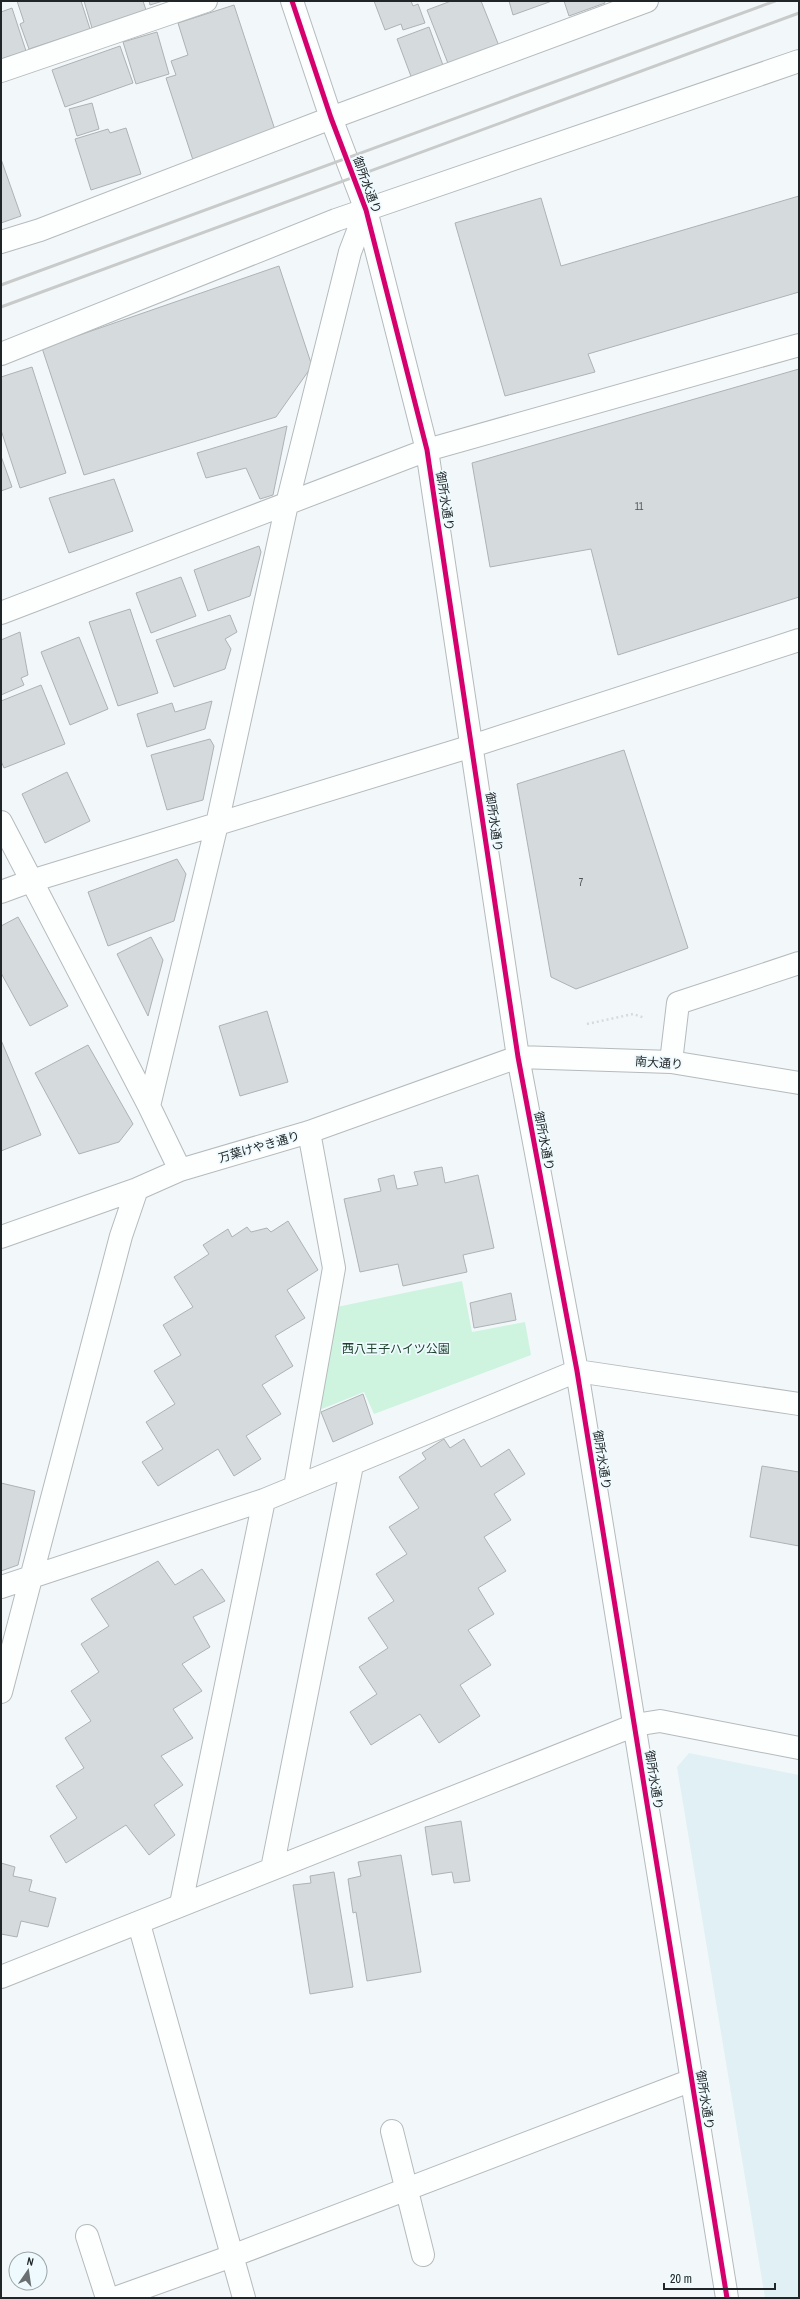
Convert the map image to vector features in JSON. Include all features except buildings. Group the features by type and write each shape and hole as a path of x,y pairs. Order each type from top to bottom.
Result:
{"street":[{"path":"1,71 206,1"},
{"name":"御所水通り","path":"292,1 331,118 366,210 427,450 518,1057 577,1371 727,2298"},
{"path":"1,242 40,230 331,118 647,1"},
{"path":"1,354 336,220 799,61"},
{"path":"149,1106 217,824 287,504 350,252 366,210"},
{"path":"1,612 427,450 799,345"},
{"path":"1,892 31,881 472,746 799,640"},
{"path":"1,822 149,1106 180,1170"},
{"path":"671,1062 678,1003 799,963"},
{"name":"南大通り","path":"518,1057 671,1062 799,1083"},
{"name":"万葉けやき通り","path":"1,1237 137,1189 180,1170 309,1132 518,1057"},
{"path":"295,1487 334,1268 309,1132"},
{"path":"1,1692 33,1575 119,1243 137,1189"},
{"path":"1,1587 33,1575 264,1500 577,1371 799,1404"},
{"path":"272,1869 352,1465"},
{"path":"181,1904 264,1500"},
{"path":"1,1977 139,1924 181,1904 635,1725 660,1721 799,1748"},
{"path":"139,1924 244,2298"},
{"path":"115,2298 232,2256 692,2080"},
{"path":"392,2131 405,2189 423,2255"},
{"path":"87,2236 107,2298"}],"shaded area":[{"path":"689,1753 799,1775 799,2298 765,2298 677,1767"}],"green space":[{"name":"西八王子ハイツ公園","path":"462,1281 472,1332 525,1322 531,1355 374,1414 364,1392 307,1415 327,1309"}],"railway":[{"path":"1,285 775,1"},
{"path":"1,307 799,13"}],"cycle path":[{"path":"292,1 331,118 366,210 427,450 518,1057 577,1371 727,2298"}]}
